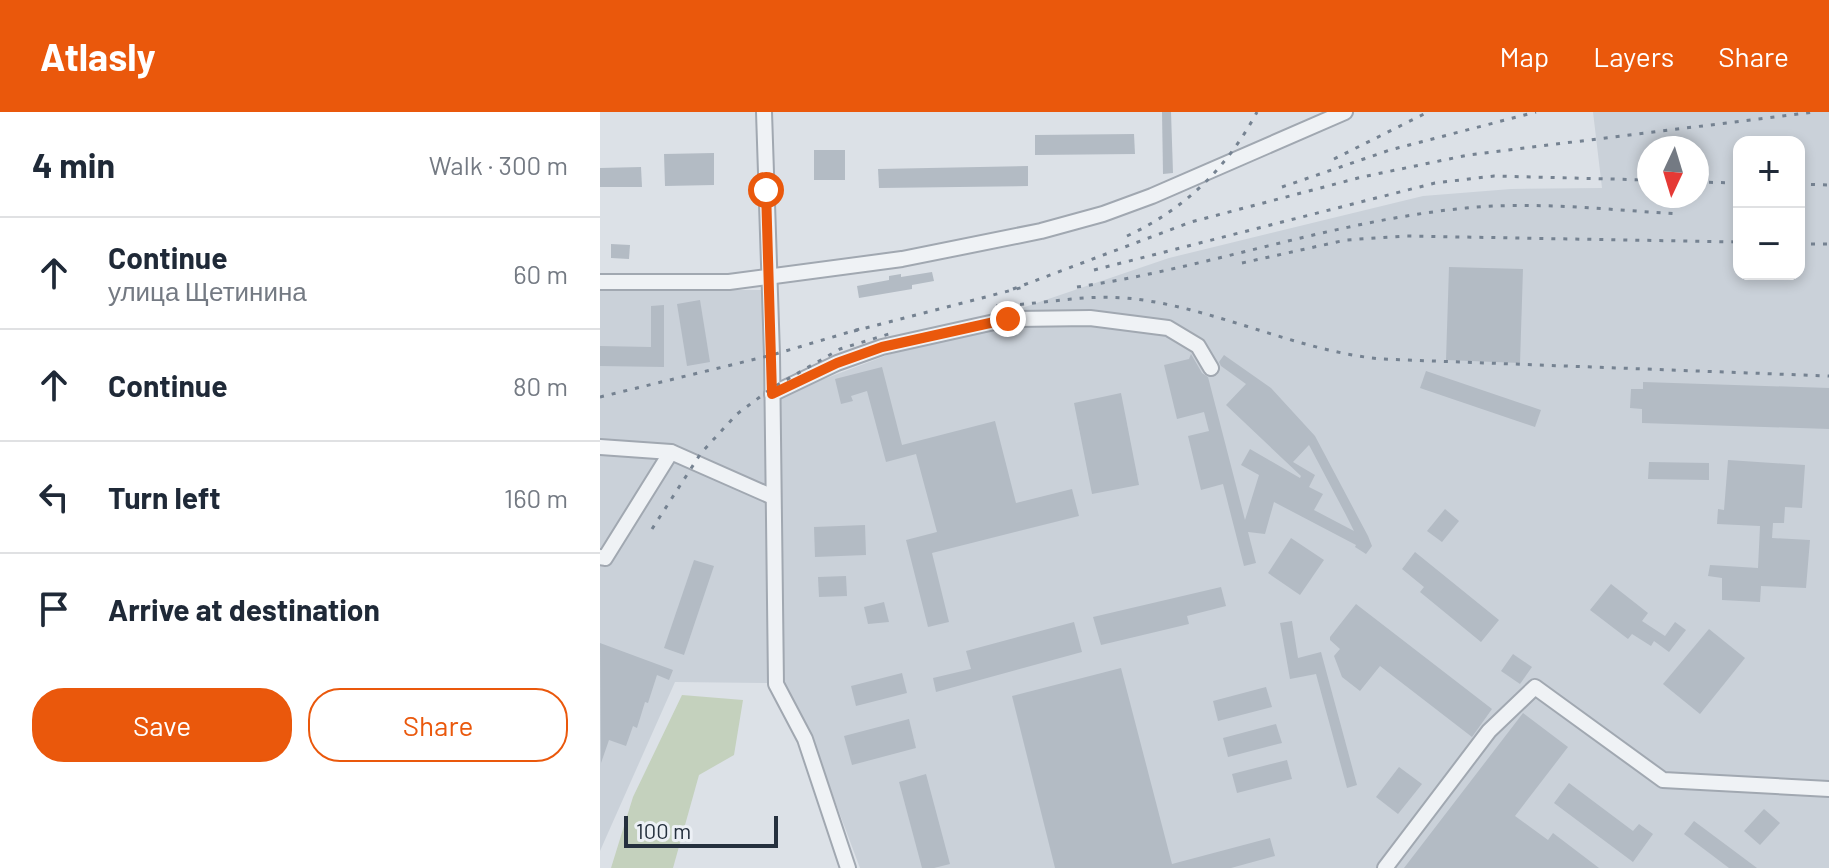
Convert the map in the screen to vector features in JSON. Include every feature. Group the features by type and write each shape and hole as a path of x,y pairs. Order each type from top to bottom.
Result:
{"street":[{"path":"764,112 776,684 805,739 848,868"},
{"path":"600,282 729,282 902,259 1041,231 1103,214 1222,167 1345,112"},
{"path":"772,394 837,363 882,347 1008,319 1090,318 1168,328 1198,346 1211,368"},
{"path":"600,447 671,452 773,497"},
{"path":"602,559 671,452"},
{"path":"1385,868 1489,731 1535,687 1663,780 1829,789"}],"shaded area":[{"path":"1593,112 1829,112 1829,868 860,868 811,737 782,682 779,396 922,342 1169,258 1423,196 1511,189 1602,188"},
{"path":"600,290 763,290 768,683 675,682 600,851"}],"green space":[{"path":"682,695 743,700 734,755 699,775 673,868 611,868 633,797"}],"building":[{"path":"1162,112 1171,112 1173,173 1163,174"},
{"path":"1134,134 1135,154 1035,155 1035,135"},
{"path":"814,150 845,150 845,180 814,180"},
{"path":"714,153 714,185 665,186 664,154"},
{"path":"1028,166 1028,186 879,188 878,169"},
{"path":"641,167 642,187 600,187 600,168"},
{"path":"611,244 630,245 629,259 611,258"},
{"path":"1449,267 1523,269 1520,363 1446,360"},
{"path":"932,272 934,281 912,285 912,289 859,298 857,286 889,280 889,276"},
{"path":"700,300 710,362 687,366 677,304"},
{"path":"664,305 664,367 600,366 600,346 651,347 651,306"},
{"path":"1191,354 1202,373 1208,377 1245,520 1259,475 1241,465 1250,449 1301,476 1226,405 1246,384 1221,366 1219,362 1224,355 1271,388 1315,436 1368,536 1372,546 1366,554 1356,545 1274,502 1265,534 1248,532 1256,563 1244,566 1223,484 1201,490 1188,436 1209,431 1204,412 1177,419 1164,365 1189,359","holes":["1309,445 1354,531 1314,510 1323,494 1309,487 1315,475 1293,462"]},
{"path":"882,367 902,445 995,421 1016,503 1072,489 1079,516 932,553 949,622 928,627 906,540 937,532 916,454 886,462 867,391 851,396 853,401 841,404 835,379"},
{"path":"1426,371 1541,410 1535,427 1420,388"},
{"path":"1643,382 1829,388 1829,429 1642,423 1642,409 1630,408 1631,389 1643,389"},
{"path":"1121,393 1139,485 1092,494 1074,403"},
{"path":"1728,460 1805,465 1802,508 1785,507 1784,523 1773,523 1772,538 1810,540 1806,588 1761,586 1760,602 1722,600 1722,578 1708,576 1710,565 1758,568 1760,526 1717,524 1718,509 1724,510"},
{"path":"1649,462 1709,463 1709,480 1648,479"},
{"path":"1445,509 1459,521 1442,542 1427,531"},
{"path":"865,525 866,555 815,557 814,527"},
{"path":"1291,538 1324,560 1300,595 1268,573"},
{"path":"1415,552 1499,620 1481,642 1420,592 1424,587 1402,569"},
{"path":"694,560 714,566 684,655 664,648"},
{"path":"846,576 847,596 819,597 818,577"},
{"path":"1611,584 1648,613 1642,621 1665,636 1675,622 1686,630 1669,652 1654,641 1651,646 1632,634 1628,639 1590,610"},
{"path":"1221,587 1226,606 1187,616 1189,624 1101,645 1093,617"},
{"path":"884,602 889,622 868,624 864,607"},
{"path":"1356,604 1492,709 1472,737 1380,666 1360,691 1342,677 1334,656 1340,649 1330,637"},
{"path":"1292,621 1298,658 1321,652 1357,785 1347,788 1316,674 1290,679 1280,623"},
{"path":"1074,622 1082,652 936,692 933,678 971,669 966,651"},
{"path":"1709,629 1745,658 1700,714 1663,684"},
{"path":"600,643 673,670 669,680 657,675 648,703 645,702 637,728 633,726 626,746 609,740 601,763"},
{"path":"1513,654 1532,667 1520,684 1501,671"},
{"path":"1121,668 1172,864 1270,838 1275,856 1231,868 1055,868 1012,696"},
{"path":"902,673 907,693 856,706 851,686"},
{"path":"1266,687 1272,707 1218,721 1213,701"},
{"path":"1523,713 1568,747 1515,816 1548,840 1553,833 1599,868 1404,868"},
{"path":"909,719 916,748 852,765 844,736"},
{"path":"1276,724 1282,743 1228,757 1223,738"},
{"path":"1287,760 1292,779 1237,793 1232,774"},
{"path":"1399,767 1422,784 1398,814 1376,797"},
{"path":"926,774 950,864 934,868 922,868 899,782"},
{"path":"1569,783 1633,831 1639,824 1653,834 1633,862 1554,803"},
{"path":"1764,809 1780,823 1760,845 1744,831"},
{"path":"1694,821 1757,868 1729,868 1684,834"}],"railway":[{"path":"1127,236 1168,213 1202,185 1232,151 1257,112"},
{"path":"1334,159 1428,112"},
{"path":"1282,187 1390,150 1536,112"},
{"path":"1013,289 1191,222 1362,177 1468,155 1815,112"},
{"path":"1094,270 1435,183 1494,176 1637,180"},
{"path":"1709,182 1733,183"},
{"path":"1805,184 1829,185"},
{"path":"1077,287 1126,279 1416,214 1493,206 1680,214"},
{"path":"1242,263 1346,240 1405,236 1733,242"},
{"path":"1805,244 1829,244"},
{"path":"854,331 1024,287"},
{"path":"996,306 1128,298 1207,314 1293,341 1351,355 1381,359 1829,376"},
{"path":"600,397 772,355 863,328"},
{"path":"652,529 701,453 737,414 772,388 840,349 892,333"}],"route":[{"path":"766,190 772,394 837,363 882,347 1008,319"}]}
